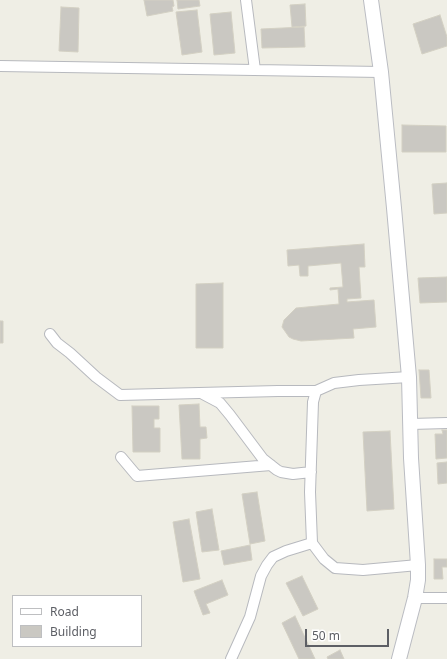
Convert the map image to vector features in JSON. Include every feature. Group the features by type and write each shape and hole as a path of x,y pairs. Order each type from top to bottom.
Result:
{"main road":[{"path":"371,0 381,72 409,377 411,458 418,565 418,580 415,598 399,659"}],"street":[{"path":"246,0 255,70"},
{"path":"0,66 381,72"},
{"path":"50,334 58,343 120,396 316,391 334,383 409,377"},
{"path":"316,391 313,402 310,492 312,542 324,559 335,568 364,570 418,565"},
{"path":"201,394 220,403 263,459 276,470 287,474 311,472"},
{"path":"411,424 447,423"},
{"path":"120,457 138,476 271,465"},
{"path":"231,659 250,618 261,576 267,565 274,557 312,542"},
{"path":"415,598 447,598"}],"building":[{"path":"144,0 173,0 173,11 147,16"},
{"path":"177,0 199,0 200,6 178,9"},
{"path":"305,4 306,26 292,27 290,5"},
{"path":"61,7 79,8 78,52 59,51"},
{"path":"197,10 202,52 182,55 176,12"},
{"path":"231,12 235,53 214,55 210,14"},
{"path":"440,15 447,37 447,46 422,54 413,24"},
{"path":"304,27 305,47 262,48 261,29"},
{"path":"402,125 446,126 446,152 402,152"},
{"path":"447,183 447,213 434,214 432,184"},
{"path":"364,244 365,267 359,267 361,298 347,299 347,302 374,300 376,327 353,329 354,338 301,341 289,337 282,327 284,320 296,308 339,304 338,289 330,290 330,288 343,287 341,263 308,266 308,276 300,276 299,265 288,266 287,250"},
{"path":"447,277 447,302 420,303 418,278"},
{"path":"223,283 223,348 196,348 196,284"},
{"path":"0,321 3,321 3,343 0,343"},
{"path":"419,370 429,370 431,398 421,398"},
{"path":"199,404 200,427 206,427 207,438 200,439 200,459 182,459 179,405"},
{"path":"132,406 159,406 159,419 154,419 154,428 160,428 160,452 133,452"},
{"path":"442,430 447,430 447,458 436,459 435,434 443,434"},
{"path":"390,431 394,509 367,511 363,432"},
{"path":"447,462 447,483 438,484 437,463"},
{"path":"257,492 265,541 250,544 242,494"},
{"path":"212,509 219,550 202,552 196,512"},
{"path":"189,519 200,579 183,582 173,522"},
{"path":"250,545 252,560 224,565 221,551"},
{"path":"434,559 447,559 447,567 442,567 443,579 434,579"},
{"path":"302,576 318,609 303,616 286,583"},
{"path":"222,580 228,595 206,604 210,613 203,615 194,591"},
{"path":"295,616 315,659 299,659 282,623"},
{"path":"340,650 344,659 328,659 327,657"}]}
